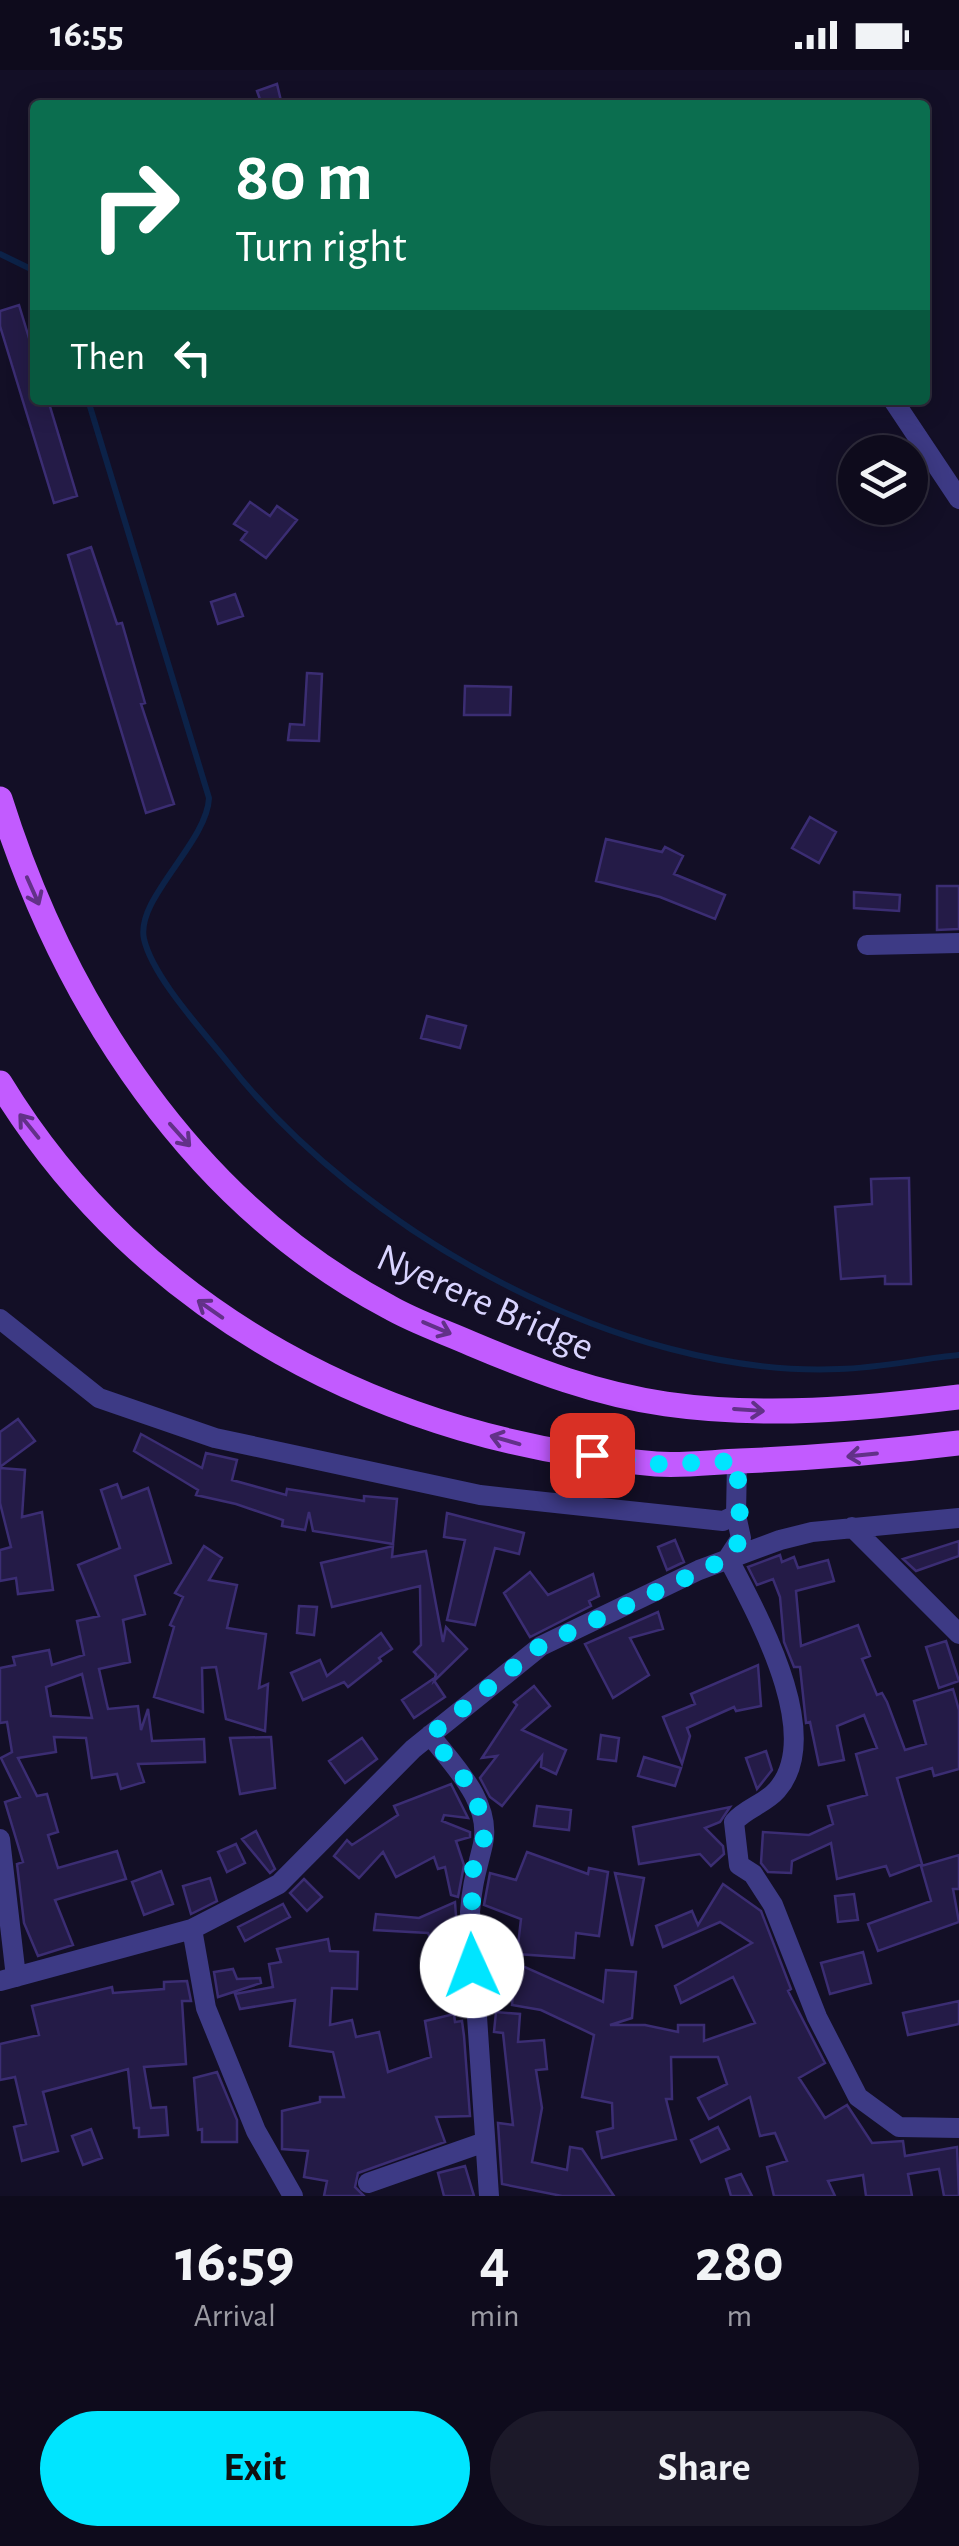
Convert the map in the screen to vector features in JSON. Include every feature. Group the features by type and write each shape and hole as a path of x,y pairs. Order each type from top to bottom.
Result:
{"main road":[{"name":"Nyerere Bridge","path":"0,799 20,862 77,988 120,1058 174,1130 235,1193 310,1257 389,1308 580,1387 667,1404 762,1411 853,1410 959,1397"},
{"path":"0,1083 17,1111 103,1216 172,1282 253,1340 397,1409 526,1446 659,1464 852,1456 959,1443"}],"street":[{"path":"896,405 959,499"},
{"path":"867,944 959,943"},
{"path":"0,1320 99,1398 215,1438 480,1496 700,1520 723,1521 736,1515"},
{"path":"728,1558 741,1538 736,1515 737,1461"},
{"path":"0,1838 8,1979 192,1929 279,1884 430,1735 540,1646 728,1558 812,1532 959,1518"},
{"path":"852,1527 959,1634"},
{"path":"728,1558 780,1658 792,1734 788,1771 778,1790 734,1822 740,1866 753,1874 772,1906 817,2017 858,2097 898,2127 959,2128"},
{"path":"430,1735 473,1790 484,1840 472,1872 470,1912 482,2143 489,2196"},
{"path":"192,1929 206,2008 256,2131 293,2196"},
{"path":"368,2183 482,2143"}],"building":[{"path":"277,84 281,100 260,100 257,91"},
{"path":"19,305 30,341 30,405 50,405 77,496 54,503 0,326 0,311"},
{"path":"250,502 270,516 277,506 297,520 266,558 241,540 247,532 234,524"},
{"path":"91,547 117,624 122,623 145,703 141,704 174,804 146,813 68,555"},
{"path":"235,594 243,616 218,624 211,602"},
{"path":"307,673 322,674 319,741 288,740 290,724 304,725"},
{"path":"465,686 511,687 510,715 464,715"},
{"path":"810,817 836,832 819,863 792,848"},
{"path":"606,839 662,852 665,847 683,856 674,874 725,895 715,919 660,897 596,881"},
{"path":"937,886 959,886 959,929 937,930"},
{"path":"854,892 900,895 899,911 854,908"},
{"path":"427,1016 466,1026 460,1048 421,1038"},
{"path":"909,1178 911,1284 885,1284 885,1276 841,1279 835,1207 872,1204 871,1179"},
{"path":"18,1419 35,1441 0,1467 0,1432"},
{"path":"141,1434 202,1468 206,1453 237,1460 232,1480 286,1495 287,1489 364,1501 364,1496 397,1499 393,1544 313,1531 309,1512 305,1530 282,1526 283,1520 236,1504 196,1495 198,1490 134,1451"},
{"path":"0,1468 25,1470 22,1517 42,1512 53,1590 18,1594 16,1578 0,1581 0,1550 11,1547 0,1503"},
{"path":"117,1484 122,1498 148,1488 171,1563 135,1576 145,1614 123,1620 130,1662 99,1669 108,1709 138,1706 141,1730 148,1709 152,1741 204,1739 205,1762 138,1764 144,1782 121,1789 117,1774 92,1778 86,1738 54,1737 56,1752 18,1758 37,1796 47,1794 58,1832 48,1835 58,1868 117,1851 126,1879 55,1900 73,1945 38,1956 24,1923 17,1864 23,1862 5,1802 20,1797 1,1758 12,1752 7,1722 0,1723 0,1668 15,1665 13,1657 49,1650 52,1665 84,1655 77,1621 99,1616 78,1565 120,1548 101,1490","holes":["82,1674 92,1718 51,1716 46,1687"]},
{"path":"447,1513 524,1533 519,1554 495,1548 475,1625 447,1620 465,1540 444,1537"},
{"path":"675,1540 684,1562 667,1570 658,1547"},
{"path":"959,1541 959,1556 916,1571 903,1559"},
{"path":"204,1546 222,1558 209,1580 237,1585 227,1628 266,1634 259,1688 268,1684 265,1731 226,1719 216,1667 202,1668 203,1712 154,1697 174,1627 170,1625 183,1597 175,1593"},
{"path":"393,1546 392,1557 426,1551 443,1642 446,1627 467,1649 434,1681 436,1674 414,1652 421,1645 420,1586 332,1607 321,1563"},
{"path":"780,1555 782,1562 794,1557 798,1568 828,1560 834,1581 796,1591 801,1646 858,1625 870,1656 862,1659 877,1695 882,1693 887,1702 905,1750 926,1744 914,1701 953,1689 959,1710 959,1769 934,1776 932,1768 897,1778 922,1864 890,1876 886,1866 837,1879 831,1843 792,1861 791,1873 768,1872 761,1863 763,1832 809,1835 833,1824 828,1806 867,1795 856,1754 877,1748 864,1715 837,1726 844,1760 819,1765 810,1722 806,1723 800,1667 794,1667 784,1642 780,1597 773,1579 757,1585 748,1567"},
{"path":"530,1572 548,1595 593,1574 599,1596 589,1601 591,1606 530,1637 504,1593"},
{"path":"299,1606 317,1607 314,1635 297,1633"},
{"path":"658,1612 663,1629 630,1638 649,1675 613,1698 585,1644"},
{"path":"381,1633 392,1649 379,1658 381,1661 348,1687 344,1682 303,1700 291,1673 320,1660 327,1676"},
{"path":"946,1641 959,1681 939,1688 926,1647"},
{"path":"758,1665 761,1706 736,1711 734,1707 687,1728 690,1736 682,1764 663,1717 695,1704 691,1694"},
{"path":"433,1679 445,1697 414,1718 402,1700"},
{"path":"534,1686 550,1706 522,1730 566,1750 556,1774 541,1767 542,1756 502,1806 490,1797 480,1778 497,1756 482,1758 517,1705 514,1702"},
{"path":"601,1735 619,1738 616,1761 598,1759"},
{"path":"271,1737 275,1788 240,1794 230,1738"},
{"path":"362,1738 377,1759 345,1783 329,1761"},
{"path":"766,1751 772,1770 757,1789 746,1758"},
{"path":"644,1757 681,1768 675,1786 638,1776"},
{"path":"451,1784 468,1818 444,1815 442,1821 470,1832 470,1837 456,1841 464,1865 458,1897 451,1895 445,1867 438,1869 434,1857 396,1877 383,1852 359,1878 334,1856 347,1840 352,1845 398,1815 394,1806"},
{"path":"537,1806 571,1810 569,1830 534,1826"},
{"path":"730,1807 720,1822 705,1828 723,1846 724,1854 711,1866 700,1854 639,1864 633,1827"},
{"path":"256,1831 275,1869 270,1873 242,1839"},
{"path":"236,1844 245,1863 227,1872 218,1852"},
{"path":"527,1852 588,1874 589,1868 608,1872 599,1936 576,1933 574,1958 517,1954 521,1919 484,1905 490,1873 516,1880"},
{"path":"959,1855 959,1889 953,1889 959,1922 878,1951 868,1924 931,1901 921,1866"},
{"path":"161,1871 173,1904 144,1915 132,1882"},
{"path":"615,1873 644,1878 632,1946"},
{"path":"210,1878 217,1901 191,1914 183,1886"},
{"path":"304,1879 322,1897 307,1911 290,1893"},
{"path":"723,1884 761,1911 791,1989 788,1991 825,2063 799,2078 825,2118 847,2105 872,2143 903,2141 905,2156 957,2147 959,2196 944,2196 939,2169 908,2174 912,2196 866,2196 863,2175 828,2181 835,2196 774,2196 767,2167 787,2161 775,2133 760,2136 750,2097 709,2119 698,2098 727,2084 718,2057 671,2057 672,2099 666,2099 676,2139 602,2158 597,2132 613,2128 612,2103 582,2097 594,2035 541,2010 512,2005 516,1963 603,2002 606,1970 636,1972 632,2018 610,2025 645,2025 678,2032 678,2025 704,2025 704,2041 755,2023 733,1977 681,2003 675,1986 752,1943 720,1922 663,1947 656,1926 692,1911 698,1925"},
{"path":"854,1894 858,1920 838,1922 835,1896"},
{"path":"455,1902 459,1959 443,1966 428,1933 374,1930 376,1914 419,1918"},
{"path":"283,1904 290,1917 245,1941 238,1927"},
{"path":"328,1939 330,1951 358,1952 357,1989 332,1988 330,2025 352,2020 356,2037 379,2032 388,2072 431,2057 425,2021 454,2014 455,2022 462,2021 470,2116 436,2117 445,2142 358,2173 355,2187 364,2196 324,2196 327,2181 304,2177 308,2151 282,2149 282,2111 320,2102 320,2097 344,2097 333,2052 290,2046 295,2000 240,2009 235,1994 273,1987 269,1964 281,1962 277,1949"},
{"path":"863,1952 871,1983 830,1994 821,1963"},
{"path":"233,1969 237,1979 260,1978 261,1983 218,1997 214,1972"},
{"path":"187,1981 191,2001 182,2001 186,2064 144,2067 151,2108 166,2107 168,2135 139,2137 139,2128 134,2128 128,2069 43,2092 58,2151 22,2161 14,2127 26,2124 15,2077 0,2080 0,2044 39,2035 32,2006 112,1987 113,1993 164,1989 164,1982"},
{"path":"959,2001 959,2024 908,2035 903,2013"},
{"path":"496,2012 520,2014 518,2042 544,2040 547,2069 536,2070 542,2108 532,2162 567,2170 570,2147 582,2149 614,2196 562,2196 502,2184 498,2123 513,2125 503,2033 494,2032"},
{"path":"217,2072 237,2120 237,2142 202,2142 202,2129 198,2130 194,2078"},
{"path":"718,2127 729,2149 701,2162 691,2140"},
{"path":"91,2129 102,2158 83,2165 72,2136"},
{"path":"465,2166 474,2196 444,2196 438,2173"},
{"path":"741,2174 752,2196 731,2196 726,2179"}],"waterway":[{"path":"0,254 30,269"},
{"path":"90,405 209,798 197,833 150,906 144,939 180,1004 284,1126 350,1184 423,1237 502,1283 585,1321 670,1349 755,1365 839,1369 959,1355"}],"route":[{"path":"472,1966 472,1872 484,1840 478,1806 473,1790 430,1735 540,1646 728,1558 741,1538 736,1515 740,1498 737,1461 659,1464 592,1455"}]}
